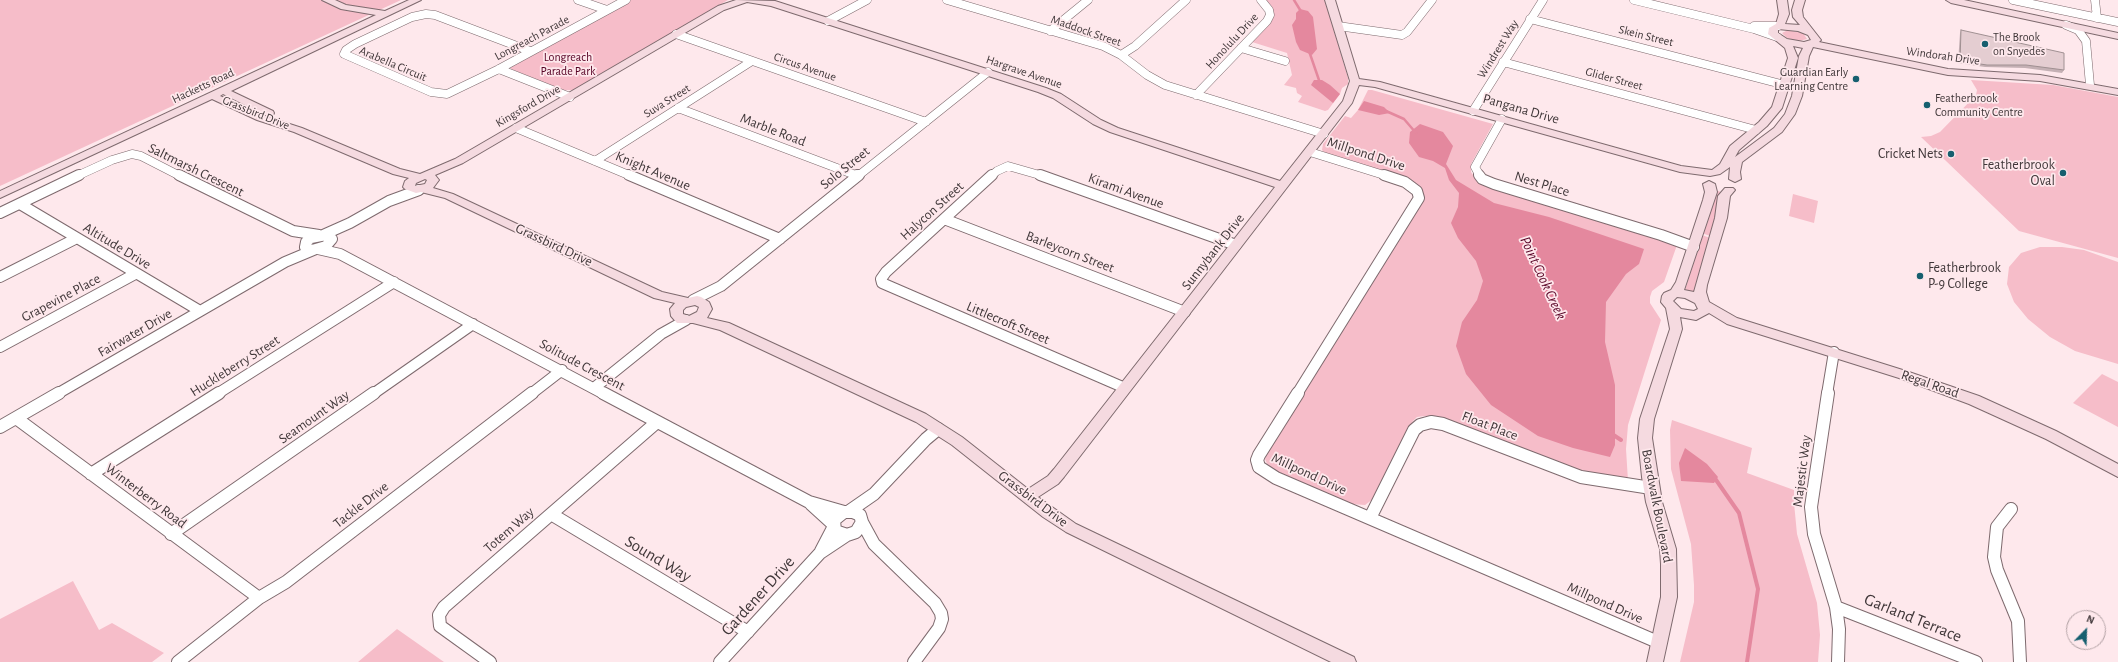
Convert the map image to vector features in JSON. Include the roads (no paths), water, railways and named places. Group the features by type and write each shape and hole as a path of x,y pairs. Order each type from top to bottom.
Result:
{"street":[{"path":"327,0 344,7 361,18 363,21 361,25"},
{"name":"Hacketts Road","path":"0,195 416,0"},
{"path":"578,0 607,10"},
{"name":"Longreach Parade","path":"447,94 530,52 626,0"},
{"name":"Kingsford Drive","path":"415,187 721,8 731,0"},
{"name":"Hargrave Avenue","path":"742,0 769,1 988,72 1057,96 1097,122 1114,130 1283,186"},
{"name":"Kingsford Drive","path":"721,8 747,0"},
{"path":"828,21 868,0"},
{"name":"Maddock Street","path":"947,0 1103,46 1121,54 1152,79 1196,95 1324,134"},
{"path":"969,6 978,0"},
{"path":"1050,31 1088,0"},
{"path":"1121,54 1131,49 1186,0"},
{"name":"Honolulu Drive","path":"1196,95 1269,18 1268,7 1261,0"},
{"path":"1330,0 1355,81"},
{"path":"1338,26 1362,28 1393,35 1402,35 1407,32 1432,0"},
{"name":"Windrest Way","path":"1473,111 1543,0"},
{"path":"1634,0 1734,24 1797,45 1811,39"},
{"path":"1700,310 1688,294 1676,293 1682,282 1709,200 1711,192 1711,178 1725,166 1734,148 1754,131 1776,108 1786,84 1793,54 1773,31 1779,26 1784,14 1782,0"},
{"path":"1800,0 1797,10 1798,17 1811,39"},
{"path":"1951,0 2068,22 2118,29"},
{"path":"1981,0 2118,36"},
{"path":"2013,0 2118,22"},
{"path":"2095,0 2097,18"},
{"path":"344,7 385,14"},
{"name":"Arabella Circuit","path":"447,94 432,92 349,58 344,52 351,46 398,24 416,16 426,14 435,15 530,52"},
{"name":"Skein Street","path":"1530,19 1786,84"},
{"path":"2068,22 2078,30 2086,41 2090,85"},
{"path":"1734,24 1793,26 1811,39"},
{"path":"2086,41 2092,36 2094,30"},
{"name":"Circus Avenue","path":"676,34 926,122"},
{"path":"1711,178 1718,189 1729,190 1738,187 1734,172 1737,161 1778,130 1790,114 1797,96 1804,56 1811,39"},
{"name":"Windorah Drive","path":"1811,39 1861,53 1948,72 2040,78 2090,85 2118,92"},
{"path":"1241,48 1286,61"},
{"name":"Suva Street","path":"595,161 752,61"},
{"name":"Glider Street","path":"1503,62 1719,120 1754,131"},
{"path":"499,68 570,97"},
{"name":"Solo Street","path":"689,301 721,286 988,72"},
{"name":"Pangana Drive","path":"1355,81 1376,84 1711,178"},
{"name":"Sunnybank Drive","path":"1028,496 1056,476 1324,134 1348,101 1355,81"},
{"name":"Grassbird Drive","path":"224,91 264,110 298,130"},
{"name":"Grassbird Drive","path":"214,96 262,118 298,130 397,172 428,179 449,196"},
{"name":"Marble Road","path":"678,108 858,176"},
{"name":"Nest Place","path":"1502,119 1474,167 1482,179 1494,184 1694,245"},
{"name":"Knight Avenue","path":"516,128 780,239"},
{"name":"Millpond Drive","path":"1310,152 1405,182 1417,191 1419,198 1257,460 1259,467 1269,475 1660,644"},
{"name":"Saltmarsh Crescent","path":"0,213 112,160 125,155 134,154 293,231"},
{"name":"Halycon Street","path":"881,281 886,272 944,219 997,172 1006,167"},
{"name":"Kirami Avenue","path":"1006,167 1022,169 1236,245"},
{"name":"Grassbird Drive","path":"397,172 415,187 449,196 658,295 683,317 724,326 921,418 1028,496 1048,513 1072,528 1348,662"},
{"path":"1711,178 1727,174 1735,179"},
{"path":"293,231 326,237 415,187"},
{"path":"1700,310 1701,285 1721,218 1724,196 1729,190"},
{"name":"Altitude Drive","path":"20,204 135,274 200,311"},
{"name":"Barleycorn Street","path":"944,219 1185,312"},
{"path":"293,231 306,243"},
{"name":"Fairwater Drive","path":"0,427 285,262 326,246 326,237 306,243 285,262"},
{"name":"Solitude Crescent","path":"326,237 340,254"},
{"path":"0,277 77,238"},
{"name":"Solitude Crescent","path":"306,243 306,248 340,254 810,502 846,512"},
{"name":"Grapevine Place","path":"0,347 135,274"},
{"name":"Littlecroft Street","path":"881,281 884,286 1125,388"},
{"name":"Huckleberry Street","path":"91,474 394,282"},
{"name":"Solo Street","path":"706,307 721,286"},
{"name":"Boardwalk Boulevard","path":"1655,662 1669,597 1669,564 1668,549 1651,488 1645,438 1647,419 1676,328 1672,309 1667,298 1676,293"},
{"name":"Grassbird Drive","path":"658,295 689,301 700,301 724,326"},
{"path":"683,317 678,306 689,301"},
{"path":"594,388 683,317 702,315 706,307"},
{"name":"Regal Road","path":"1672,309 1683,315 1700,310 1928,383 2000,411 2063,441 2118,471"},
{"path":"1676,328 1700,310"},
{"name":"Seamount Way","path":"171,534 473,324"},
{"name":"Majestic Way","path":"1834,352 1813,484 1811,507 1814,534 1836,607 1839,628 1838,662"},
{"name":"Tackle Drive","path":"178,662 259,598 286,582 562,370"},
{"name":"Winterberry Road","path":"16,418 259,598"},
{"name":"Totem Way","path":"490,662 446,632 440,626 439,615 448,602 657,422"},
{"name":"Float Place","path":"1370,518 1414,430 1420,425 1431,422 1443,424 1580,477 1651,488"},
{"path":"874,544 849,534 838,533 833,526 836,517 874,494 920,445 938,429"},
{"path":"849,534 859,529 874,494"},
{"name":"Solitude Crescent","path":"810,502 833,526"},
{"path":"2011,509 1996,527 1994,557 1997,570 2018,621 2020,662"},
{"path":"846,512 857,513 874,544 935,603 941,614 942,619 939,628 914,662"},
{"name":"Sound Way","path":"551,514 748,632"},
{"name":"Gardener Drive","path":"820,553 833,526"},
{"name":"Gardener Drive","path":"720,662 820,553 849,534"},
{"name":"Garland Terrace","path":"1836,607 1976,662"}],"water":[{"path":"1300,9 1308,11 1313,17 1317,49 1312,55 1300,50 1296,42 1292,25 1296,19 1296,13"},
{"path":"1314,80 1322,80 1340,94 1333,103 1311,85"},
{"path":"1364,101 1384,107 1390,113 1379,115 1358,110"},
{"path":"1420,124 1443,132 1453,146 1446,164 1456,180 1494,203 1549,217 1644,249 1639,264 1626,274 1606,302 1605,342 1615,385 1615,445 1610,457 1573,448 1538,436 1491,405 1466,374 1456,346 1462,322 1477,300 1483,281 1476,261 1458,238 1451,223 1458,207 1459,193 1449,180 1445,168 1433,161 1419,157 1409,143 1410,132"},
{"path":"1685,448 1707,464 1718,477 1714,483 1681,481 1679,463"}],"waterway":[{"name":"Point Cook Creek","path":"1294,0 1302,13"},
{"name":"Point Cook Creek","path":"1309,51 1320,83"},
{"name":"Point Cook Creek","path":"1386,111 1404,119 1416,133"},
{"name":"Point Cook Creek","path":"1612,434 1621,440"},
{"name":"Point Cook Creek","path":"1714,477 1739,513 1758,589 1747,662"}],"place":[{"name":"The Brook on Snyedes","path":"1985,44"},
{"name":"Guardian Early Learning Centre","path":"1856,79"},
{"name":"Featherbrook Community Centre","path":"1927,105"},
{"name":"Cricket Nets","path":"1951,154"},
{"name":"Featherbrook Oval","path":"2063,173"},
{"name":"Featherbrook P-9 College","path":"1920,276"}],"park label":[{"name":"Longreach Parade Park","path":"568,64"}]}
